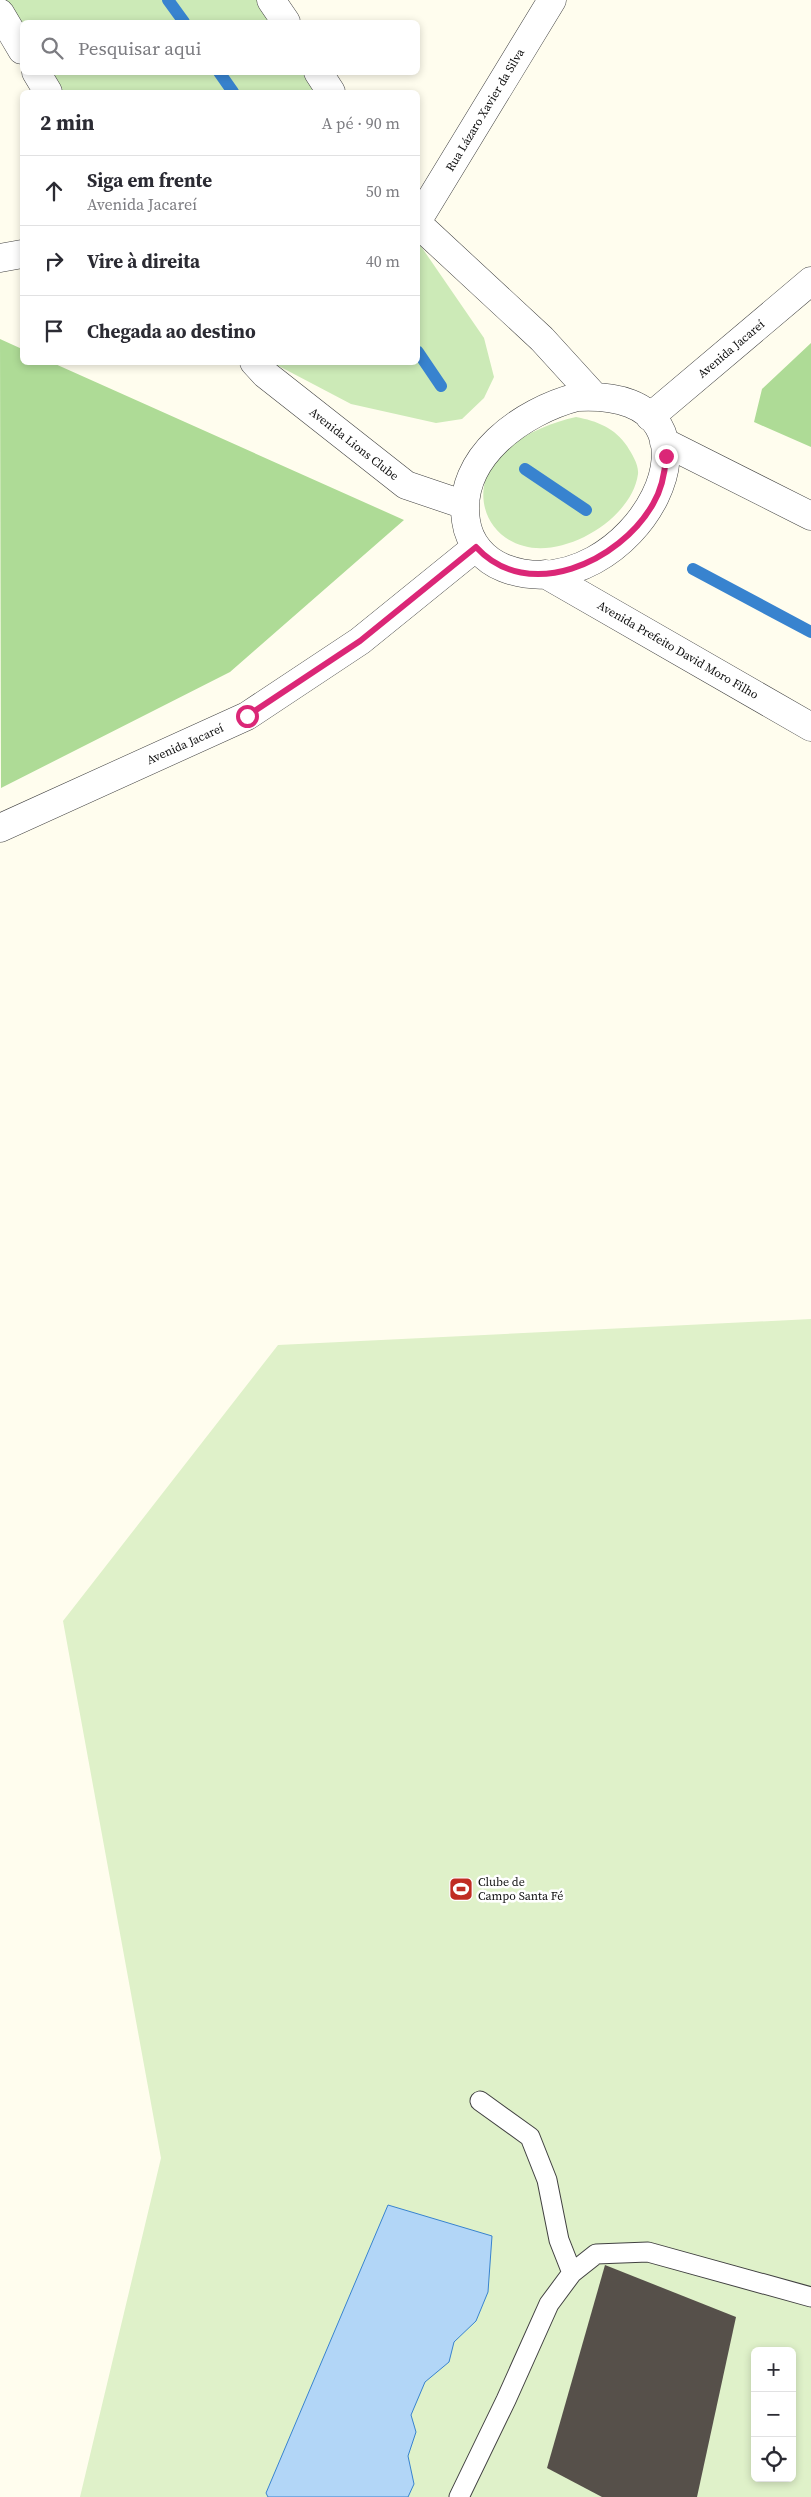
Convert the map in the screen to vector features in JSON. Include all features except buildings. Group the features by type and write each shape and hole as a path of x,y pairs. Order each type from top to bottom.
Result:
{"street":[{"path":"271,0 285,20"},
{"name":"Rua Lázaro Xavier da Silva","path":"420,219 552,0"},
{"path":"0,13 20,47"},
{"path":"38,75 47,90"},
{"path":"320,75 330,90"},
{"path":"420,224 542,339 594,396"},
{"path":"0,258 20,254"},
{"name":"Avenida Jacareí","path":"650,417 811,281"},
{"name":"Avenida Lions Clube","path":"257,365 406,485 465,505"},
{"path":"576,397 611,397 626,401 640,408 650,417 659,428 666,456 660,488 653,504 630,533 615,546 581,565 545,574 520,572 498,566 485,558 476,547 466,521 465,505 474,473 494,443 508,430 541,408 576,397"},
{"path":"664,442 811,516"},
{"name":"Avenida Jacareí","path":"0,828 247,716 360,641 476,547"},
{"name":"Avenida Prefeito David Moro Filho","path":"545,574 811,727"}],"lane":[{"path":"480,2102 530,2137 548,2180 559,2240 572,2272"},
{"path":"459,2497 506,2400 548,2304 572,2272 596,2254 648,2252 811,2297"}],"green space":[{"path":"1,0 259,0 272,20 20,20 20,32"},
{"path":"46,75 307,75 318,90 56,90"},
{"path":"420,245 484,338 494,377 484,398 462,419 436,423 351,404 277,365 420,365"},
{"path":"0,339 20,348 20,365 57,365 404,520 230,672 1,788"},
{"path":"811,343 811,447 754,422 762,389"},
{"path":"576,417 605,426 617,434 627,446 633,456 638,474 633,491 610,520 577,540 558,546 540,548 524,546 511,541 491,523 486,511 483,498 484,485 489,472 497,459 513,444 544,427"},
{"name":"Clube de Campo Santa Fé","path":"811,1319 811,2497 80,2497 161,2158 63,1621 278,1345"}],"water":[{"path":"388,2205 492,2236 488,2292 476,2321 454,2342 449,2362 425,2382 411,2415 416,2432 408,2456 414,2484 408,2497 268,2497 266,2493"}],"waterway":[{"path":"168,0 183,20"},
{"path":"221,75 232,90"},
{"path":"420,355 441,386"},
{"path":"525,469 586,510"},
{"path":"693,569 811,632"}],"place":[{"name":"Clube de Campo Santa Fé","path":"461,1889"}],"route":[{"path":"247,716 360,641 476,547 485,558 498,566 528,574 563,571 598,557 630,533 653,504 665,472 666,456"}]}
